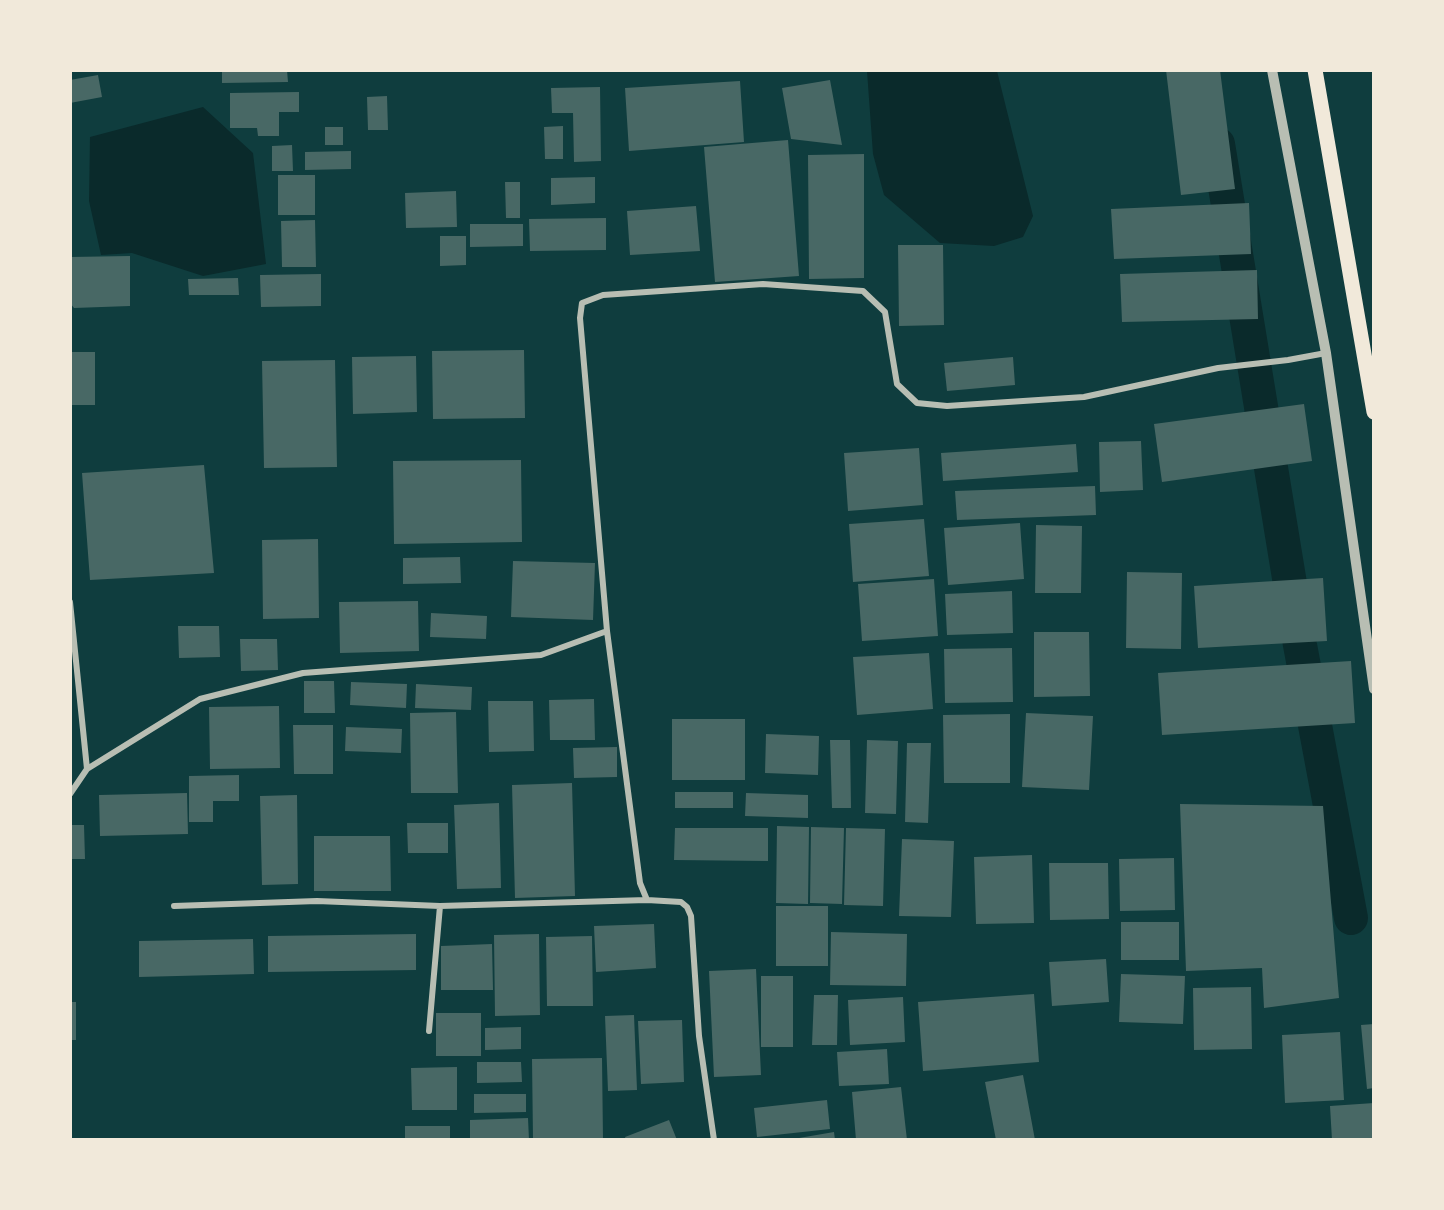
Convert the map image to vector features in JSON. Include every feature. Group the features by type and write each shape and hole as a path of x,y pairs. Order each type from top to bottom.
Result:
{"main road":[{"path":"1315,70 1374,412"}],"street":[{"path":"1272,70 1326,353 1374,689"},
{"path":"647,900 640,883 607,631 580,318 582,303 603,295 763,284 863,291 885,312 897,384 917,403 947,406 1084,397 1218,368 1326,353"},
{"path":"70,602 87,769"},
{"path":"70,794 87,769 200,699 303,673 541,655 607,631"},
{"path":"174,906 317,901 440,906 647,900 681,902 687,907 691,916 699,1036 714,1140"},
{"path":"429,1031 440,906"}],"water":[{"path":"867,71 997,71 1033,216 1023,237 994,246 940,243 884,195 873,154"},
{"path":"203,107 253,153 266,264 203,276 132,253 101,255 89,201 90,137"}],"building":[{"path":"222,70 287,70 288,82 222,83"},
{"path":"1166,70 1220,70 1235,189 1181,195"},
{"path":"98,75 102,97 70,103 70,80"},
{"path":"830,80 842,145 791,139 782,88"},
{"path":"740,81 744,142 629,151 625,88"},
{"path":"600,87 601,161 574,162 573,113 552,113 551,88"},
{"path":"299,92 299,112 279,112 279,136 258,136 257,128 230,128 230,93"},
{"path":"387,96 388,130 368,130 367,97"},
{"path":"563,126 563,159 545,159 544,127"},
{"path":"325,127 343,127 343,145 325,145"},
{"path":"788,140 799,276 715,282 704,147"},
{"path":"292,145 293,171 272,171 272,146"},
{"path":"351,151 351,169 305,170 305,152"},
{"path":"864,154 864,278 809,279 808,155"},
{"path":"278,175 315,175 315,215 278,215"},
{"path":"595,177 595,203 551,205 551,178"},
{"path":"505,182 520,182 520,218 506,218"},
{"path":"456,191 457,227 406,228 405,193"},
{"path":"1249,203 1251,254 1114,259 1111,209"},
{"path":"696,206 700,251 630,255 627,211"},
{"path":"606,218 606,250 530,251 529,219"},
{"path":"315,220 316,267 282,267 281,221"},
{"path":"470,224 523,224 523,246 470,247"},
{"path":"440,236 466,236 466,265 440,266"},
{"path":"898,245 943,245 944,325 899,326"},
{"path":"130,256 130,306 74,308 70,303 70,257"},
{"path":"1257,270 1258,319 1122,322 1120,274"},
{"path":"321,274 321,306 261,307 260,275"},
{"path":"238,278 239,295 189,295 188,279"},
{"path":"524,350 525,418 433,419 432,351"},
{"path":"70,352 95,352 95,405 70,405"},
{"path":"416,356 417,412 353,414 352,357"},
{"path":"1013,357 1015,385 947,391 944,363"},
{"path":"335,360 337,467 264,468 262,361"},
{"path":"1304,404 1312,461 1162,482 1154,424"},
{"path":"1141,441 1143,490 1100,492 1099,442"},
{"path":"1076,444 1078,472 943,481 941,453"},
{"path":"919,448 923,505 848,511 844,453"},
{"path":"521,460 522,542 394,544 393,461"},
{"path":"204,465 214,573 90,580 82,473"},
{"path":"1095,486 1096,515 957,520 955,491"},
{"path":"924,519 929,576 853,582 849,524"},
{"path":"1020,523 1024,579 948,585 944,528"},
{"path":"1036,525 1082,526 1081,593 1035,593"},
{"path":"318,539 319,618 263,619 262,540"},
{"path":"460,557 461,583 403,584 403,558"},
{"path":"513,561 595,563 593,620 511,617"},
{"path":"1127,572 1182,573 1181,649 1126,648"},
{"path":"1323,578 1327,641 1198,648 1194,586"},
{"path":"934,579 938,636 862,641 858,584"},
{"path":"1012,591 1013,633 947,635 945,594"},
{"path":"418,601 419,651 340,653 339,602"},
{"path":"431,613 487,616 486,639 430,637"},
{"path":"178,626 219,626 220,657 179,658"},
{"path":"1034,632 1089,632 1090,696 1034,697"},
{"path":"240,639 277,639 278,670 241,671"},
{"path":"1012,648 1013,702 945,703 944,649"},
{"path":"929,653 933,709 857,715 853,657"},
{"path":"1351,661 1355,723 1162,735 1158,673"},
{"path":"304,681 334,681 335,713 304,713"},
{"path":"351,682 407,684 406,708 350,705"},
{"path":"416,684 472,687 471,710 415,708"},
{"path":"594,699 595,740 550,740 549,700"},
{"path":"488,701 533,701 534,751 489,752"},
{"path":"279,706 280,768 210,769 209,707"},
{"path":"456,712 458,793 411,793 410,713"},
{"path":"1026,713 1093,716 1089,790 1022,787"},
{"path":"1010,714 1010,783 944,783 943,715"},
{"path":"672,719 745,719 745,780 672,780"},
{"path":"293,725 333,725 333,774 294,774"},
{"path":"346,727 402,729 401,753 345,751"},
{"path":"766,734 819,736 818,775 765,773"},
{"path":"830,740 850,740 851,808 832,808"},
{"path":"867,740 898,741 896,814 865,813"},
{"path":"907,743 931,743 928,823 905,822"},
{"path":"617,747 617,777 574,778 573,748"},
{"path":"239,775 239,801 213,801 213,822 189,822 189,776"},
{"path":"572,783 575,896 515,898 512,785"},
{"path":"675,792 733,792 733,808 675,808"},
{"path":"187,793 188,834 100,836 99,795"},
{"path":"746,793 808,795 808,818 745,816"},
{"path":"297,795 298,884 262,885 260,796"},
{"path":"499,803 501,888 457,889 454,805"},
{"path":"1180,804 1323,806 1339,998 1264,1008 1262,968 1186,971"},
{"path":"407,823 448,823 448,853 408,853"},
{"path":"70,825 84,825 85,859 70,859"},
{"path":"777,826 809,827 808,904 776,903"},
{"path":"811,827 844,828 842,904 810,903"},
{"path":"675,828 768,828 768,861 674,860"},
{"path":"846,828 885,829 883,906 844,905"},
{"path":"314,836 390,836 391,891 314,891"},
{"path":"902,839 954,841 951,917 899,916"},
{"path":"1032,855 1034,923 976,924 974,857"},
{"path":"1174,858 1175,910 1120,911 1119,859"},
{"path":"1049,863 1108,863 1109,919 1050,920"},
{"path":"776,906 828,906 828,966 776,966"},
{"path":"1121,922 1179,922 1179,960 1121,960"},
{"path":"654,924 656,968 596,972 594,926"},
{"path":"831,932 907,934 906,986 830,985"},
{"path":"416,934 416,970 268,972 268,936"},
{"path":"539,934 540,1015 495,1016 494,935"},
{"path":"592,936 593,1006 547,1006 546,937"},
{"path":"253,939 254,974 139,977 139,941"},
{"path":"492,944 493,990 441,990 441,946"},
{"path":"1106,959 1109,1002 1052,1006 1049,962"},
{"path":"756,969 761,1075 714,1077 709,971"},
{"path":"1121,974 1185,976 1183,1024 1119,1022"},
{"path":"761,976 793,976 793,1047 761,1047"},
{"path":"1251,987 1252,1049 1194,1050 1193,988"},
{"path":"1034,994 1039,1062 923,1071 918,1002"},
{"path":"814,995 838,995 837,1045 812,1045"},
{"path":"903,997 905,1042 850,1045 848,1000"},
{"path":"70,1002 76,1002 76,1040 70,1040"},
{"path":"436,1013 481,1013 481,1056 436,1056"},
{"path":"634,1015 637,1090 608,1091 605,1016"},
{"path":"682,1020 684,1082 641,1084 638,1021"},
{"path":"1374,1024 1374,1088 1367,1089 1361,1025"},
{"path":"521,1027 521,1049 485,1050 485,1028"},
{"path":"1340,1032 1344,1100 1285,1103 1282,1035"},
{"path":"887,1049 889,1084 839,1086 837,1052"},
{"path":"602,1058 603,1140 533,1140 532,1059"},
{"path":"477,1062 521,1062 522,1082 477,1083"},
{"path":"457,1067 457,1110 412,1110 411,1068"},
{"path":"1023,1075 1035,1140 996,1140 985,1082"},
{"path":"901,1087 907,1140 856,1140 852,1092"},
{"path":"474,1094 526,1094 526,1112 474,1113"},
{"path":"827,1100 830,1129 757,1137 754,1108"},
{"path":"1374,1103 1374,1138 1332,1140 1330,1106"},
{"path":"528,1118 529,1140 470,1140 470,1120"},
{"path":"669,1120 677,1140 626,1140 625,1137"},
{"path":"405,1126 450,1126 450,1140 405,1140"},
{"path":"834,1132 835,1140 799,1140 799,1138"}],"waterway":[{"path":"1218,144 1300,645 1351,918"}]}
